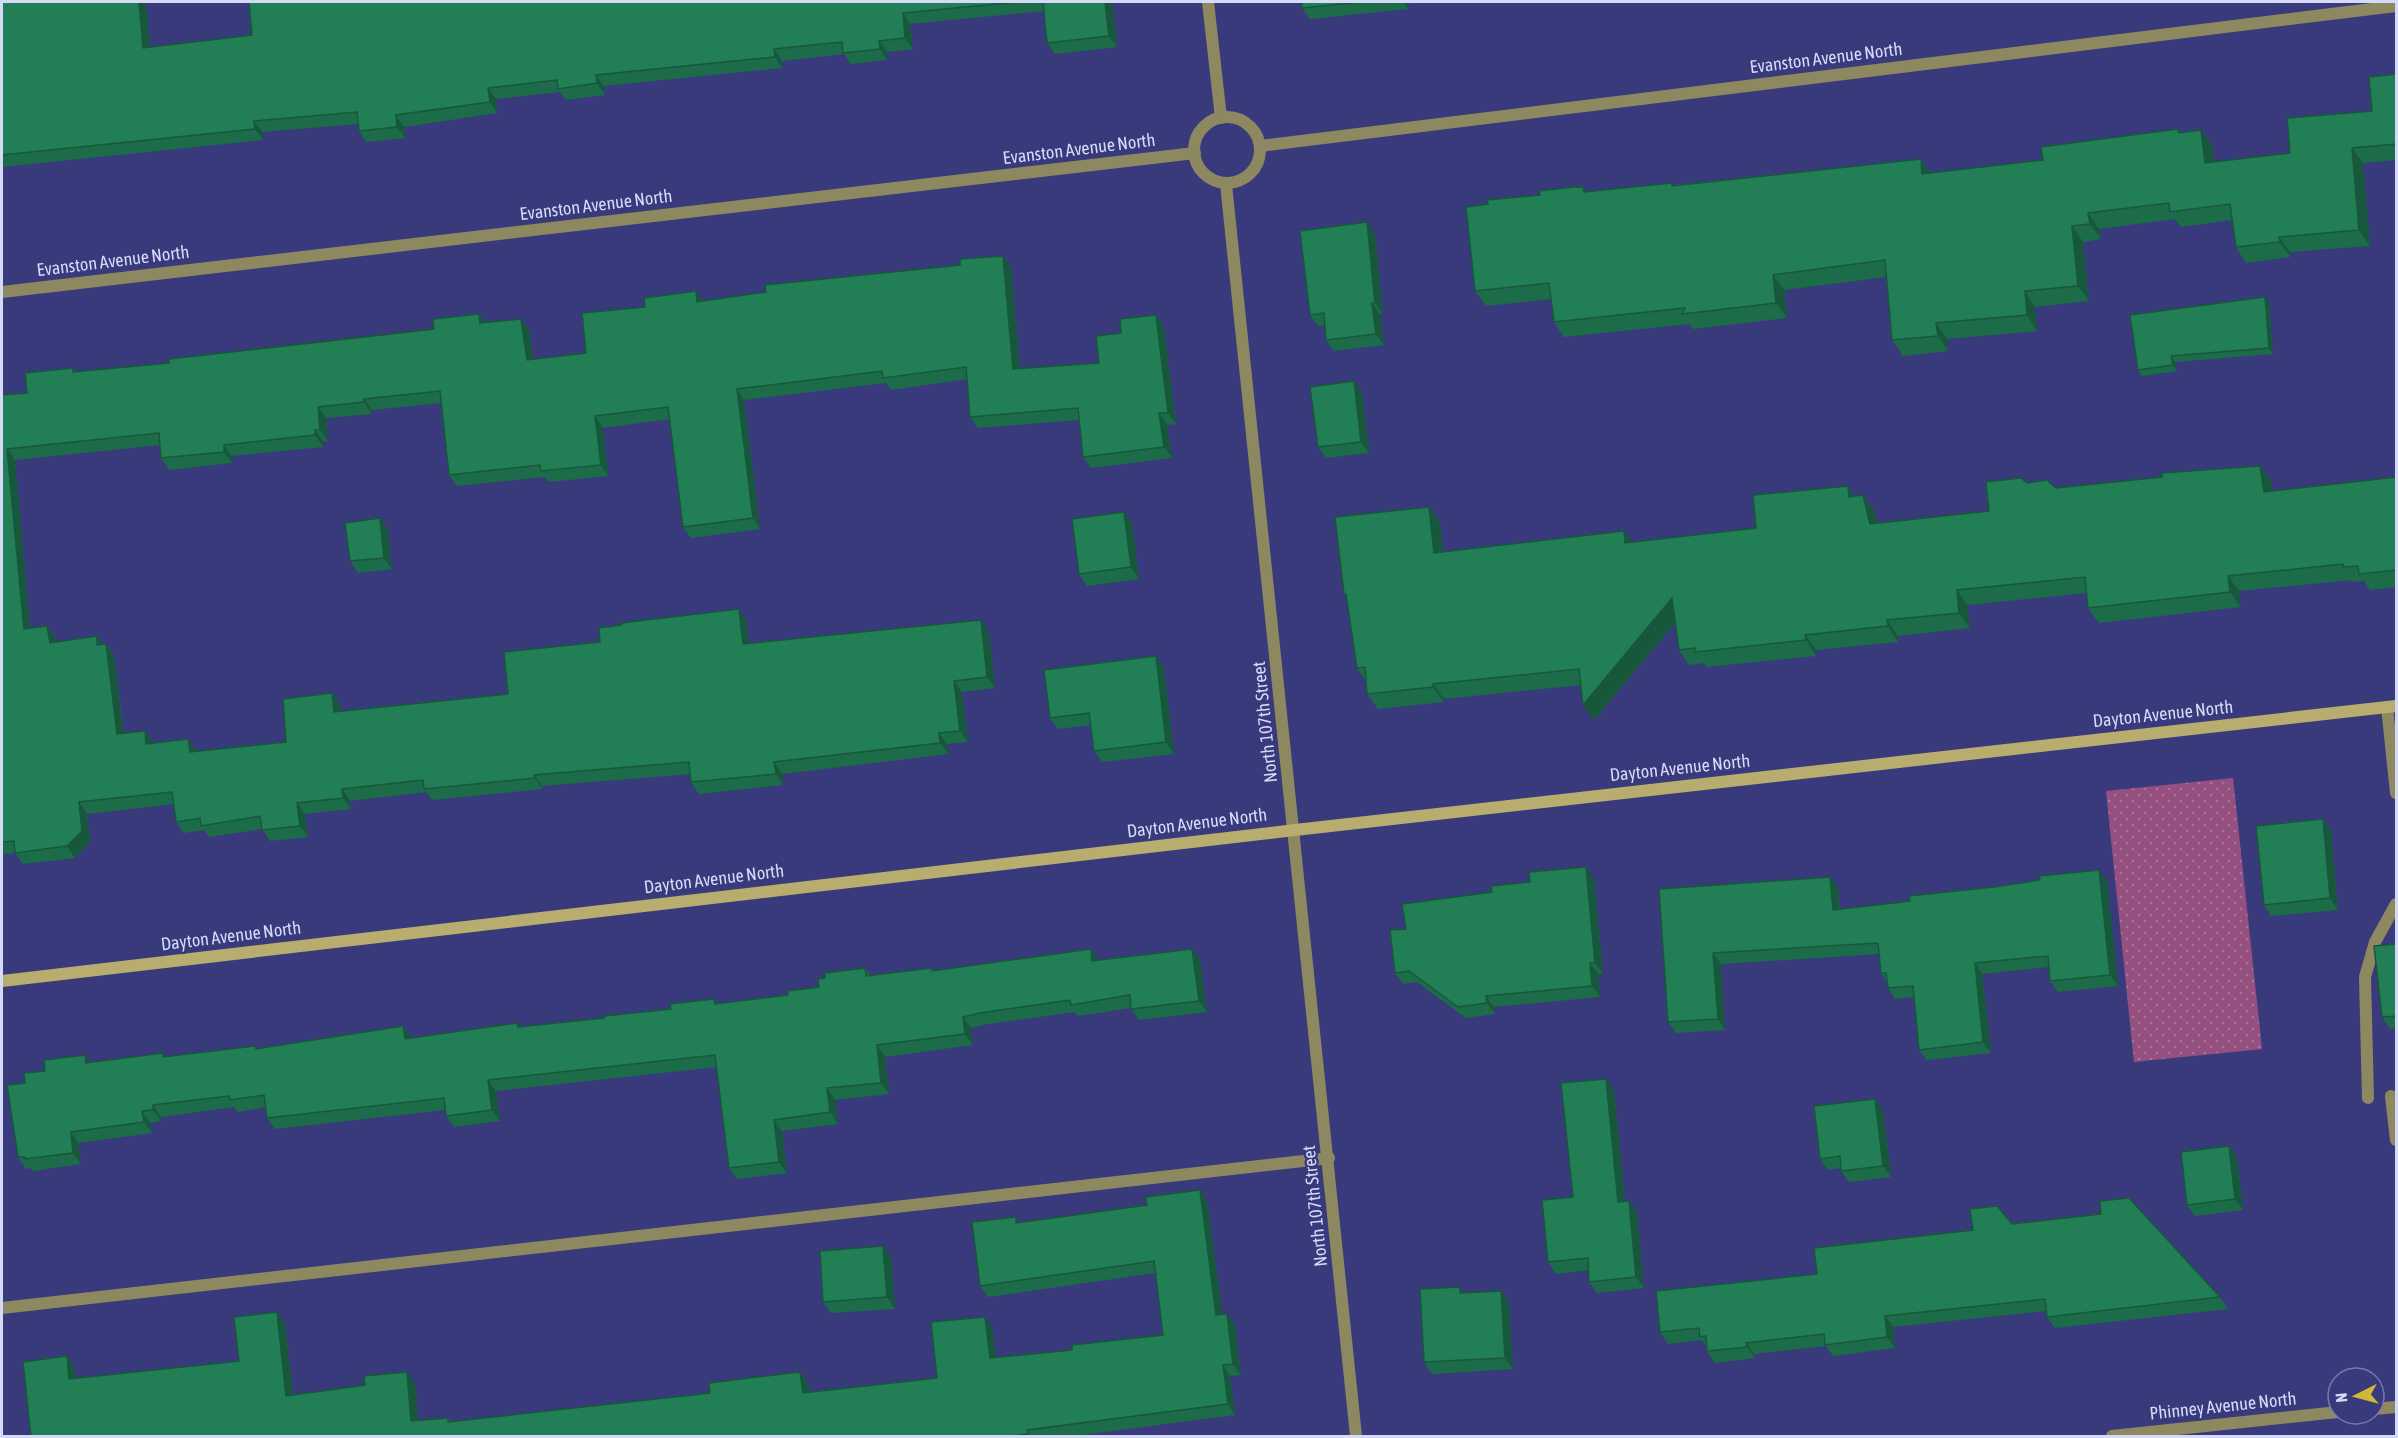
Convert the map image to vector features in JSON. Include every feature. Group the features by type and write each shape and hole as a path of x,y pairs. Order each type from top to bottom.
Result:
{"street":[{"path":"1208,2 1221,118"},
{"name":"Evanston Avenue North","path":"1260,146 2397,6"},
{"path":"1231,117 1250,126 1260,146 1260,158 1248,177 1238,182 1226,184 1215,182 1198,167 1195,153 1197,137 1203,128 1221,118 1231,117"},
{"name":"Evanston Avenue North","path":"2,292 1195,153"},
{"name":"North 107th Street","path":"1226,184 1295,830 1356,1437"},
{"path":"2392,706 2397,793"},
{"name":"Dayton Avenue North","path":"2,981 1295,830 2392,706"},
{"path":"2368,1098 2364,977 2375,942 2397,904"},
{"path":"2391,1096 2397,1140"},
{"path":"2,1308 1329,1158"},
{"name":"Phinney Avenue North","path":"2112,1437 2326,1413"}],"shaded area":[{"path":"2233,778 2262,1049 2134,1062 2106,791"}],"building":[{"path":"2,2 139,2 143,48 252,35 249,2 1018,2 903,13 905,38 879,41 880,49 843,53 842,42 774,49 775,57 596,75 597,83 558,89 557,80 488,88 490,102 396,115 397,127 359,131 357,112 254,121 255,129 2,155"},
{"path":"1043,2 1105,2 1109,36 1047,43"},
{"path":"1302,2 1361,2 1302,8"},
{"path":"2397,74 2397,144 2352,148 2359,230 2279,237 2280,242 2236,247 2230,204 2170,212 2169,203 2088,213 2090,224 2072,226 2078,286 2025,291 2027,315 1936,323 1938,336 1892,340 1885,260 1773,275 1776,303 1682,314 1685,308 1554,322 1549,283 1475,291 1466,207 1488,204 1487,200 1540,195 1539,191 1574,187 1583,187 1584,192 1672,183 1672,186 1921,159 1922,174 2043,160 2041,147 2178,129 2179,133 2201,130 2205,163 2290,153 2287,118 2372,111 2369,77"},
{"path":"1367,222 1376,334 1326,340 1324,313 1310,315 1300,231"},
{"path":"1003,256 1013,369 1099,363 1096,336 1121,333 1120,319 1156,315 1168,413 1159,413 1164,447 1083,457 1078,408 970,417 966,367 883,378 882,371 737,389 753,518 683,527 668,407 595,416 601,465 541,471 540,465 449,475 440,391 364,399 364,402 318,407 320,430 315,430 315,435 224,445 224,452 161,458 159,433 7,449 24,629 47,626 50,643 97,636 97,645 106,644 117,734 145,731 146,744 188,739 190,752 286,742 283,699 332,693 334,712 508,694 504,652 600,642 599,628 621,625 621,623 739,609 743,644 981,620 987,677 954,681 960,731 939,733 940,743 774,762 776,774 691,782 689,762 534,775 535,778 424,789 423,780 342,789 343,798 297,803 300,826 262,830 260,816 201,826 200,818 176,822 172,792 79,802 82,831 67,846 15,853 14,841 2,842 2,395 27,393 25,373 73,368 73,372 169,363 169,359 434,329 433,319 479,314 480,323 521,319 527,360 586,353 582,313 645,307 644,298 696,291 697,302 766,292 765,285 960,265 960,259"},
{"path":"2265,297 2269,348 2171,356 2173,365 2138,370 2130,315"},
{"path":"1354,381 1361,442 1318,447 1310,387"},
{"path":"2260,466 2264,492 2397,477 2397,570 2359,574 2358,566 2343,567 2343,564 2228,576 2230,592 2088,608 2085,577 1957,590 1959,613 1887,620 1888,626 1805,635 1806,640 1696,652 1695,648 1679,650 1672,598 1583,705 1579,669 1433,684 1433,687 1367,694 1365,667 1357,668 1346,594 1344,594 1335,517 1429,507 1434,553 1624,531 1625,543 1756,528 1753,495 1848,486 1849,497 1863,495 1870,524 1989,511 1986,482 2021,478 2027,483 2047,480 2056,488 2162,477 2162,473"},
{"path":"1124,512 1131,567 1079,574 1072,519"},
{"path":"380,518 384,558 350,561 345,523"},
{"path":"1156,656 1166,742 1094,751 1089,713 1050,718 1044,670"},
{"path":"2323,819 2330,898 2264,905 2256,826"},
{"path":"1586,867 1595,963 1590,963 1592,986 1486,996 1487,1003 1458,1007 1409,971 1395,973 1390,930 1406,929 1402,904 1492,892 1491,886 1530,882 1529,872"},
{"path":"2099,870 2110,975 2050,981 2048,956 1975,963 1983,1042 1919,1050 1913,986 1888,988 1886,973 1881,973 1878,943 1713,953 1718,1019 1668,1022 1659,889 1830,877 1833,910 1910,901 1909,896 2040,880 2039,876"},
{"path":"2397,944 2397,1016 2382,1017 2374,946"},
{"path":"1091,949 1092,961 1192,949 1199,1001 1131,1009 1130,995 1071,1005 1070,1000 963,1017 965,1034 877,1045 881,1083 827,1088 830,1112 774,1120 779,1162 729,1168 715,1055 488,1080 492,1110 446,1116 444,1098 267,1118 264,1095 230,1100 229,1096 153,1105 153,1110 142,1111 144,1122 71,1132 73,1153 25,1159 25,1157 18,1157 7,1085 25,1083 24,1073 45,1071 44,1060 85,1055 86,1063 163,1053 163,1057 255,1046 256,1049 403,1026 405,1039 517,1023 518,1027 604,1018 604,1016 671,1009 670,1004 714,999 715,1004 788,995 788,991 819,987 818,979 825,978 825,973 865,968 866,976 932,968 932,971"},
{"path":"1606,1079 1618,1202 1629,1201 1636,1277 1589,1282 1588,1258 1548,1262 1542,1200 1573,1197 1561,1083"},
{"path":"1875,1099 1883,1166 1841,1171 1840,1156 1820,1159 1814,1106"},
{"path":"2229,1146 2235,1199 2187,1205 2181,1152"},
{"path":"1200,1190 1216,1315 1227,1314 1233,1364 1223,1365 1228,1404 1027,1430 1028,1434 1004,1437 31,1437 23,1362 67,1356 69,1379 239,1361 234,1317 277,1312 286,1396 365,1385 364,1376 407,1372 411,1421 448,1418 448,1422 710,1393 709,1383 800,1372 803,1393 937,1378 931,1322 985,1317 990,1358 1072,1350 1072,1345 1163,1335 1154,1261 980,1286 972,1222 1016,1217 1016,1223 1147,1205 1146,1197"},
{"path":"2129,1198 2220,1297 2047,1317 2045,1299 1885,1316 1887,1337 1825,1345 1824,1334 1746,1343 1747,1347 1707,1351 1706,1336 1700,1337 1699,1328 1660,1332 1656,1291 1817,1274 1814,1248 1973,1230 1970,1209 1997,1206 2012,1224 2101,1214 2100,1201"},
{"path":"883,1246 887,1297 823,1302 820,1251"},
{"path":"1460,1287 1460,1293 1501,1291 1505,1358 1424,1362 1420,1289"}]}
